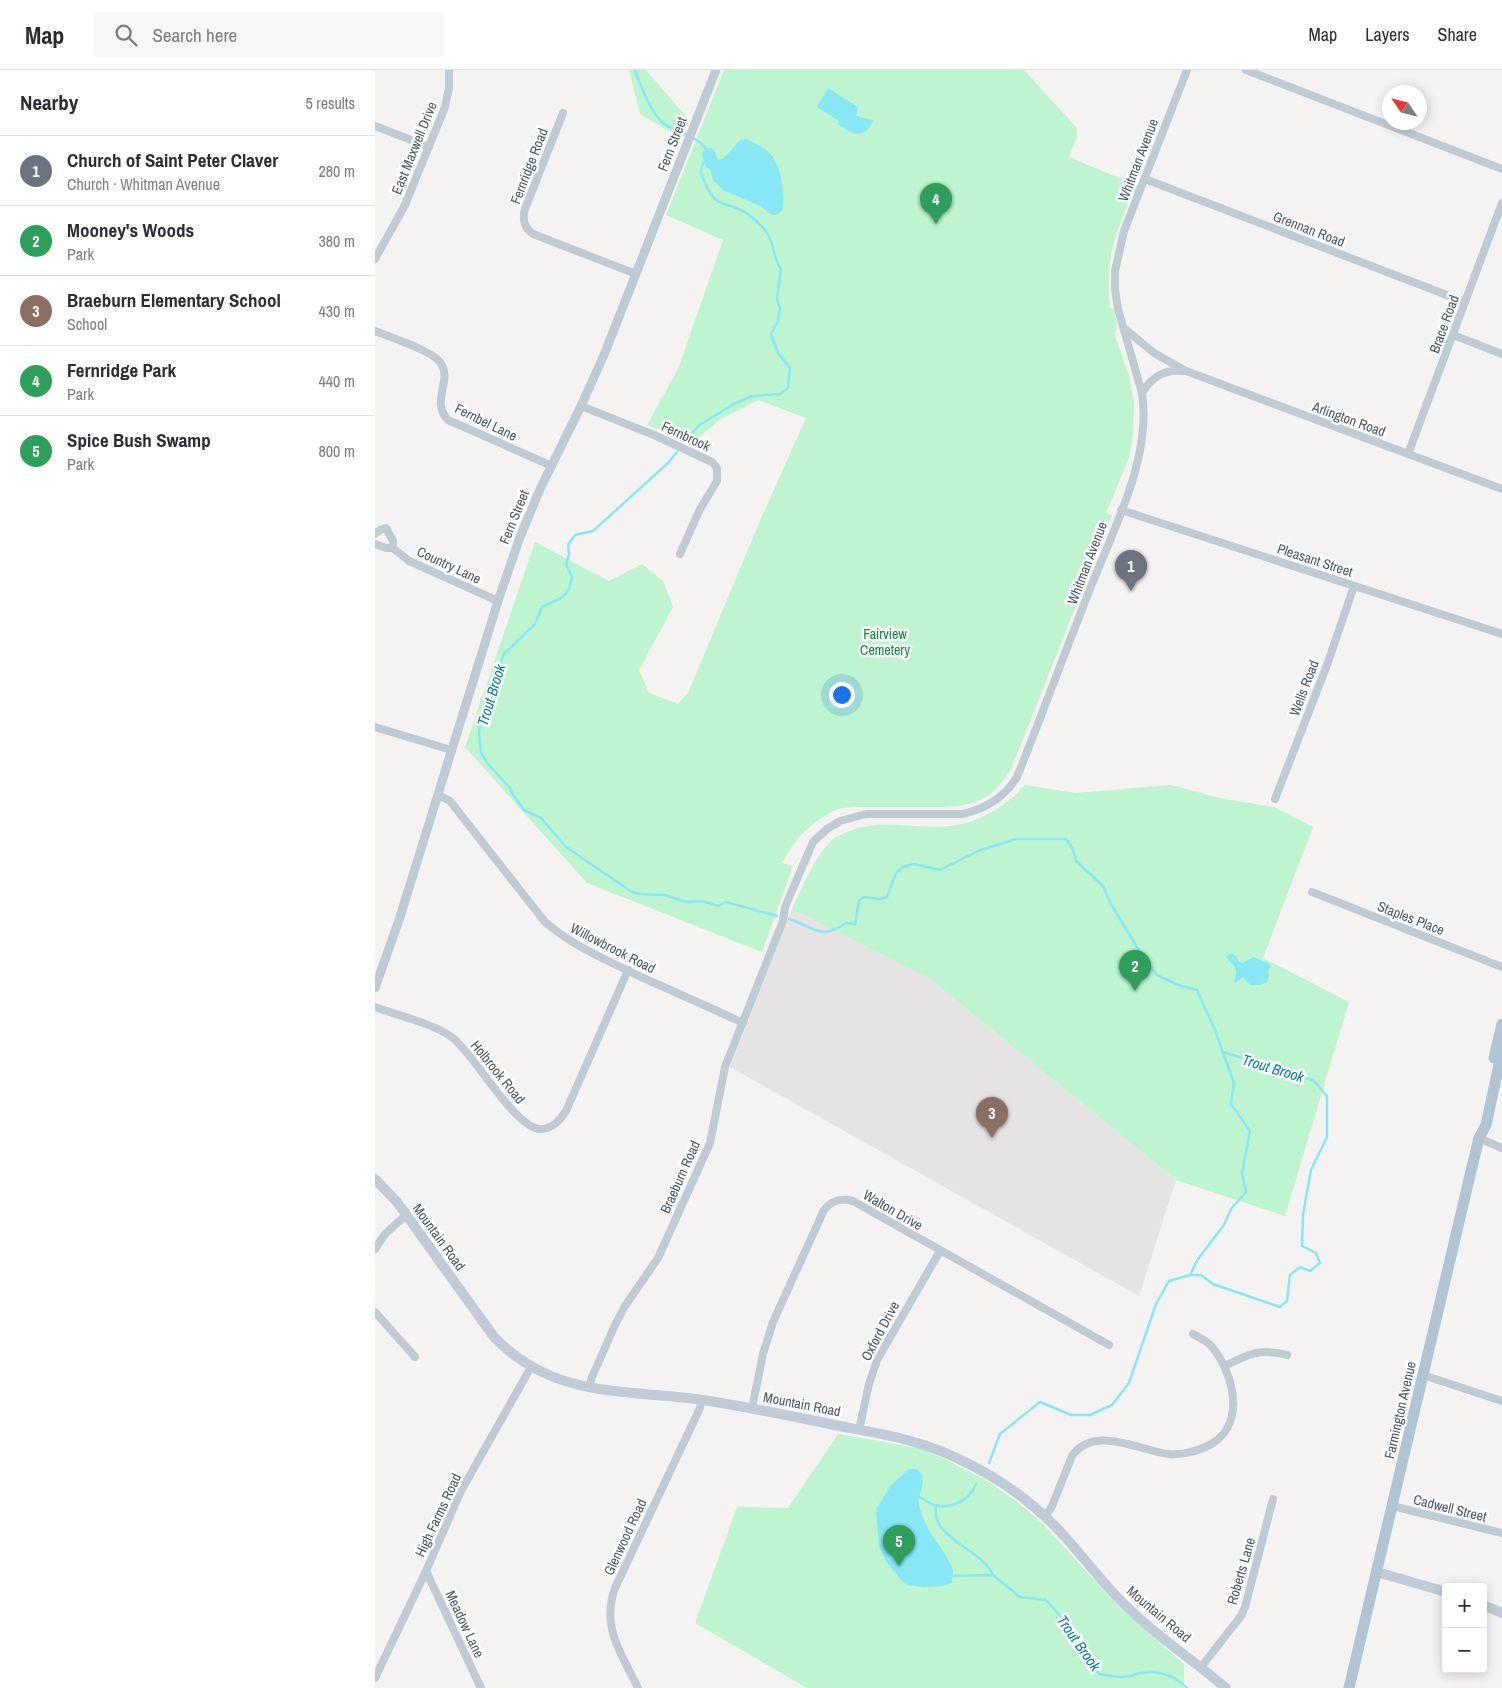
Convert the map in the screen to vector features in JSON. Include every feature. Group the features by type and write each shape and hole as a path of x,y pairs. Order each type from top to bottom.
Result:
{"main road":[{"name":"Farmington Avenue","path":"1479,1138 1478,1127 1502,1024"},
{"name":"Farmington Avenue","path":"1349,1688 1479,1138 1486,1125 1502,1051"},
{"name":"Mountain Road","path":"375,1179 406,1215 494,1337 531,1367 560,1380 589,1388 701,1400 752,1408 908,1440 949,1454 995,1478 1045,1516 1067,1538 1123,1603 1227,1688"},
{"path":"1377,1572 1442,1591"},
{"path":"1487,1608 1502,1614"}],"street":[{"name":"East Maxwell Drive","path":"375,259 405,206 445,107 449,88 449,70"},
{"name":"Fern Street","path":"375,988 388,953 497,601 519,537 581,406 636,274 715,70"},
{"name":"Whitman Avenue","path":"785,907 813,842 827,829 840,821 866,814 963,814 989,805 1007,791 1019,771 1132,481 1143,437 1145,417 1142,393 1118,309 1115,270 1124,230 1187,70"},
{"path":"1246,70 1502,169"},
{"name":"Fernridge Road","path":"563,113 525,209 523,217 525,227 536,235 636,274"},
{"path":"375,126 429,147"},
{"name":"Grennan Road","path":"1145,179 1465,302"},
{"name":"Brace Road","path":"1408,454 1500,215 1502,203"},
{"name":"Arlington Road","path":"1123,326 1154,353 1186,371 1502,490"},
{"name":"Fernbel Lane","path":"375,330 429,354 439,361 444,369 445,376 441,407 448,420 552,466"},
{"path":"1453,335 1502,354"},
{"name":"Arlington Road","path":"1142,393 1152,380 1161,374 1171,370 1186,371"},
{"name":"Fernbrook","path":"581,406 654,435 712,462 717,468 717,481 700,509 680,554"},
{"name":"Pleasant Street","path":"1121,510 1502,634"},
{"name":"Country Lane","path":"375,534 386,528 393,541 393,548"},
{"name":"Country Lane","path":"375,544 386,548 393,548 409,561 497,601"},
{"name":"Wells Road","path":"1275,799 1327,665 1353,586"},
{"path":"375,727 451,750"},
{"name":"Willowbrook Road","path":"438,795 450,801 545,922 571,943 743,1023"},
{"name":"Staples Place","path":"1312,892 1502,967"},
{"name":"Braeburn Road","path":"589,1388 592,1377 625,1306 658,1258 709,1143 725,1068 783,921 785,907"},
{"name":"Holbrook Road","path":"375,1007 438,1030 453,1038 468,1053 519,1116 531,1126 538,1129 545,1128 554,1125 566,1111 628,970"},
{"path":"1479,1138 1502,1148"},
{"name":"Walton Drive","path":"752,1408 763,1354 773,1322 824,1210 828,1205 840,1200 853,1201 1109,1345"},
{"path":"375,1249 385,1234 406,1215"},
{"name":"Oxford Drive","path":"859,1430 869,1384 877,1360 940,1251"},
{"path":"375,1312 415,1357"},
{"path":"1045,1516 1052,1506 1072,1456 1082,1445 1105,1441 1118,1442 1167,1454 1179,1454 1191,1452 1213,1443 1223,1433 1229,1423 1232,1410 1232,1385 1225,1366 1212,1346 1193,1334"},
{"path":"1225,1366 1257,1352 1276,1352 1287,1355"},
{"name":"High Farms Road","path":"375,1678 426,1571 461,1491 531,1367"},
{"path":"1423,1376 1502,1401"},
{"name":"Glenwood Road","path":"638,1688 615,1641 610,1624 610,1606 615,1588 700,1408 701,1400"},
{"name":"Roberts Lane","path":"1201,1667 1241,1616 1245,1607 1273,1499"},
{"name":"Cadwell Street","path":"1392,1506 1502,1533"},
{"name":"Meadow Lane","path":"426,1571 481,1688"}],"shaded area":[{"path":"792,909 930,979 1176,1180 1139,1296 730,1067"}],"green space":[{"path":"629,70 646,70 690,121 680,138 640,114"},
{"name":"Fairview Cemetery","path":"724,70 1024,70 1077,128 1077,137 1069,157 1138,186 1135,193 1132,194 1120,223 1112,249 1109,276 1110,308 1114,309 1117,324 1115,336 1129,376 1134,402 1133,437 1129,458 1106,513 1112,515 1011,769 994,791 975,802 965,805 941,807 848,807 834,810 811,826 800,836 782,863 793,866 762,952 587,883 465,747 535,542 609,581 642,564 663,581 673,607 639,670 649,693 678,704 688,693 759,523 806,418 758,400 721,419 693,442 647,425 678,369 723,240 666,215"},
{"path":"1025,785 1076,793 1171,785 1220,798 1274,807 1313,827 1263,958 1349,1002 1285,1216 1176,1180 930,979 792,909 814,864 825,847 836,837 858,828 871,826 937,827 961,824 981,817 1001,806"},
{"path":"838,1434 924,1449 986,1480 1020,1504 1043,1524 1120,1608 1184,1664 1184,1688 807,1688 695,1623 737,1507 788,1508"}],"water":[{"path":"828,88 858,107 856,116 873,120 866,131 857,134 847,130 837,124 839,121 817,107"},
{"path":"746,139 767,151 776,162 782,183 783,205 782,211 776,215 772,215 760,206 723,190 713,180 708,163 724,158 740,140"},
{"path":"1231,953 1242,963 1253,957 1270,964 1267,982 1260,985 1250,985 1244,978 1241,978 1236,983 1234,981 1236,970 1226,957"},
{"path":"909,1469 917,1469 923,1478 919,1500 921,1514 929,1531 952,1567 952,1583 942,1586 924,1587 907,1585 887,1563 879,1547 876,1509 891,1485"}],"waterway":[{"name":"Trout Brook","path":"635,70 646,98 658,118 668,126 695,139 705,148 709,155 702,165 701,172 711,194 718,201 744,212 760,225 770,237 778,265 781,269 777,299 780,308 778,321 771,334 778,353 790,368 788,388 780,394 752,396 734,404 698,426 685,442"},
{"name":"Trout Brook","path":"709,155 711,162"},
{"name":"Trout Brook","path":"677,452 668,463 593,531 575,535 568,545 569,554 566,564 572,577 569,589 563,597 542,607 535,624 504,654 497,671 498,681 480,722 481,753 510,788 524,810 541,818 566,847 632,892 665,895 686,902 702,901 718,906 726,902 777,916"},
{"name":"Trout Brook","path":"789,919 823,932 830,931 846,923 855,924 859,901 864,897 880,899 887,897 896,873 903,867 914,864 940,870 978,851 1016,839 1066,839 1073,849 1076,861 1103,886 1111,904 1141,954 1157,975 1178,985 1197,990 1215,1030 1234,1083 1231,1104 1250,1131 1242,1173 1246,1192 1231,1209 1224,1225 1198,1259 1190,1275 1169,1281 1156,1304 1129,1383 1112,1405 1090,1415 1071,1415 1040,1402 1000,1434 989,1463"},
{"name":"Trout Brook","path":"1190,1275 1201,1275 1213,1284 1280,1307 1287,1301 1290,1275 1300,1267 1310,1271 1320,1263 1316,1253 1302,1246 1303,1215 1311,1170 1327,1137 1327,1096 1313,1080 1223,1052"},
{"name":"Trout Brook","path":"917,1496 938,1506 951,1505 964,1500 976,1484"},
{"path":"936,1505 936,1517 948,1535 978,1557 993,1575"},
{"name":"Trout Brook","path":"949,1576 993,1575 1020,1597 1046,1600 1071,1628 1099,1674 1122,1677 1154,1672 1172,1677 1187,1688"}],"place":[{"name":"Fernridge Park","path":"936,224"},
{"name":"Church of Saint Peter Claver","path":"1131,591"},
{"name":"Mooney's Woods","path":"1135,991"},
{"name":"Braeburn Elementary School","path":"992,1138"},
{"name":"Spice Bush Swamp","path":"899,1566"}]}
